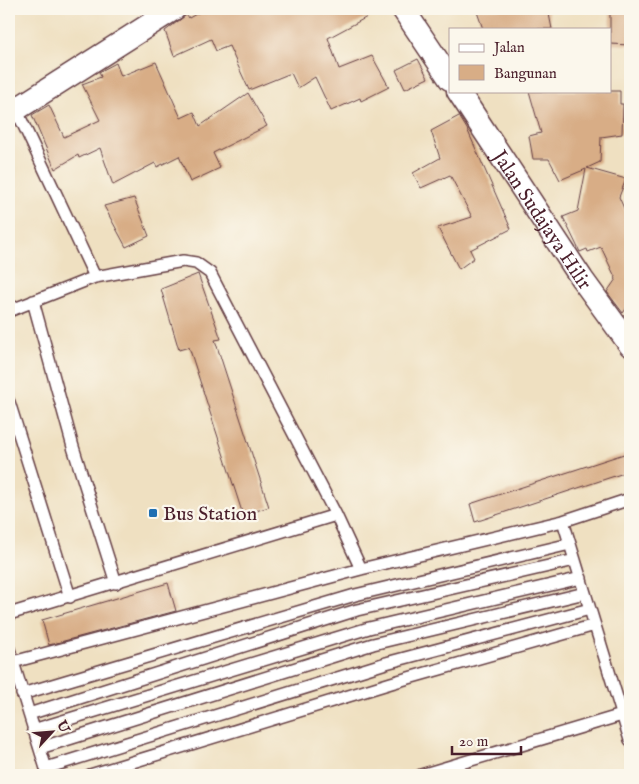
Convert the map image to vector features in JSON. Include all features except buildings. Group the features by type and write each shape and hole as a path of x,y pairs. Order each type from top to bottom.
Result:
{"street":[{"path":"12,112 174,9"},
{"path":"403,9 449,78"},
{"name":"Jalan Sudajaya Hilir","path":"459,92 582,279 630,345"}],"lane":[{"path":"12,112 95,277"},
{"path":"9,311 95,277 183,261 196,263 210,272 336,514 361,569"},
{"path":"33,301 73,447 116,583"},
{"path":"9,402 70,597"},
{"path":"13,662 361,569 563,521 630,499"},
{"path":"9,614 116,583 336,514"},
{"path":"563,521 630,740"},
{"path":"22,694 355,595 570,544"},
{"path":"29,714 357,610 575,560"},
{"path":"33,730 369,628 580,578"},
{"path":"40,748 373,644 585,592"},
{"path":"9,649 47,772 386,663 590,609"},
{"path":"90,775 392,683 595,625"},
{"path":"422,775 622,715"}],"place":[{"name":"Bus Station","path":"153,513"}]}
